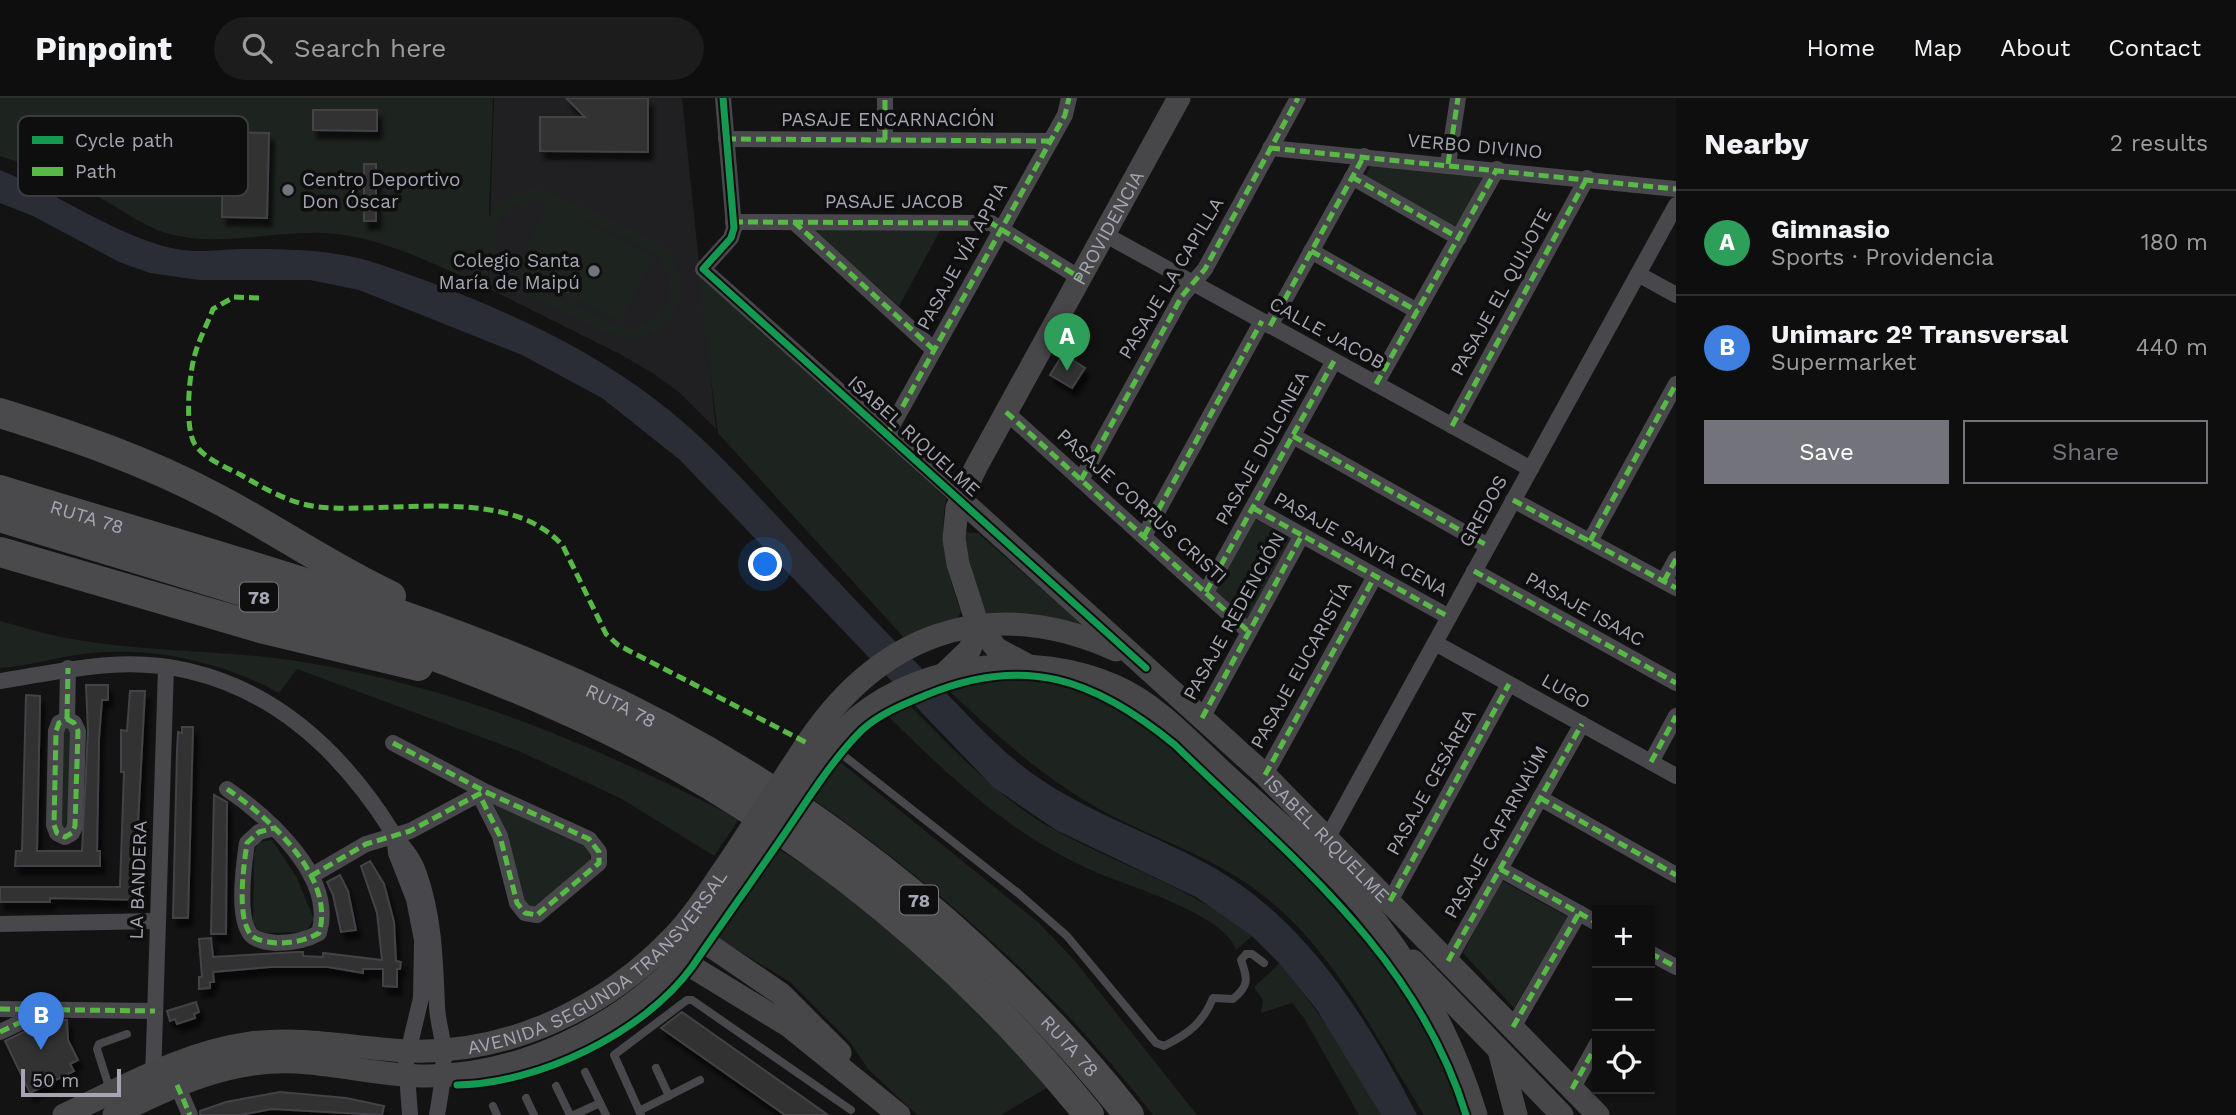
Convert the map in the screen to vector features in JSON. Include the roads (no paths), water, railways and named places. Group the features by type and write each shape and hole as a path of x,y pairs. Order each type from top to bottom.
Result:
{"highway":[{"path":"0,413 96,444 172,476 240,510 323,562 489,648"},
{"name":"RUTA 78","path":"0,490 320,589 489,648 575,684 650,721 733,767 832,832 898,883 1001,974 1079,1056 1129,1115"},
{"name":"RUTA 78","path":"0,517 331,619 419,649 605,728 688,773 769,823 843,876 909,930 986,1002 1089,1115"},
{"path":"0,552 264,629 515,688"}],"main road":[{"name":"PROVIDENCIA","path":"978,626 955,552 954,528 960,499 1179,98"},
{"name":"ISABEL RIQUELME","path":"960,499 1265,775 1598,1115"},
{"name":"AVENIDA SEGUNDA TRANSVERSAL","path":"113,1108 153,1073 211,1050 273,1040 407,1051 443,1051 494,1043 565,1017 605,995 699,938 736,865 808,759 836,703 865,674 916,643 978,626 1027,625 1066,632 1120,651 1146,668"},
{"path":"978,626 997,649 1030,666"},
{"path":"940,676 970,649 978,626"},
{"name":"AVENIDA SEGUNDA TRANSVERSAL","path":"808,759 831,745 859,717 885,700 940,676 986,667 1030,666 1065,670 1101,681 1141,700 1165,719 1283,827 1379,925"},
{"name":"AVENIDA SEGUNDA TRANSVERSAL","path":"64,1115 113,1108 228,1069 263,1063 316,1063 405,1075 443,1075 501,1066 570,1041 627,1008 673,952 698,906 736,865"},
{"path":"1379,925 1562,1115"},
{"path":"1379,925 1439,1023 1461,1071 1476,1115"},
{"path":"699,938 795,1006 876,1095"},
{"path":"673,952 772,1015 899,1115"},
{"path":"1454,967 1498,1050 1516,1115"}],"street":[{"path":"723,98 733,222"},
{"path":"885,98 885,140"},
{"name":"PASAJE VÍA APPIA","path":"888,433 1065,115 1069,98"},
{"name":"PASAJE LA CAPILLA","path":"1081,480 1182,296 1205,268 1298,98"},
{"path":"1448,164 1458,98"},
{"name":"PASAJE ENCARNACIÓN","path":"726,139 1050,141"},
{"name":"VERBO DIVINO","path":"1270,148 1676,189"},
{"path":"1144,536 1364,156"},
{"path":"1376,384 1497,169"},
{"path":"1352,177 1459,238"},
{"name":"PASAJE EL QUIJOTE","path":"1452,426 1587,178"},
{"name":"GREDOS","path":"1328,837 1676,205"},
{"name":"PASAJE JACOB","path":"733,222 985,222 1080,278"},
{"name":"ISABEL RIQUELME","path":"733,222 731,238 703,269 960,499"},
{"path":"794,222 934,350"},
{"name":"CALLE JACOB","path":"1104,234 1531,469"},
{"path":"1311,251 1418,311"},
{"path":"1638,274 1676,295"},
{"name":"PASAJE DULCINEA","path":"1206,592 1334,361"},
{"path":"1590,541 1676,384"},
{"name":"PASAJE CORPUS CRISTI","path":"1006,412 1249,632"},
{"path":"1293,436 1488,546"},
{"path":"1513,500 1670,585 1676,559"},
{"name":"PASAJE SANTA CENA","path":"1253,508 1449,617"},
{"name":"PASAJE REDENCIÓN","path":"1202,718 1302,536"},
{"name":"PASAJE ISAAC","path":"1474,571 1676,683"},
{"name":"PASAJE EUCARISTÍA","path":"1265,775 1374,576"},
{"name":"LUGO","path":"1435,643 1676,776"},
{"path":"0,681 68,668 125,663 166,667 229,683 298,722 318,738 354,776 394,834 410,852 427,899 434,942 437,1012 443,1051 443,1075 437,1115"},
{"name":"LA BANDERA","path":"152,1096 166,667"},
{"path":"67,719 68,668"},
{"name":"PASAJE CESÁREA","path":"1390,901 1509,684"},
{"path":"1651,762 1676,716"},
{"path":"67,719 74,723 78,731 75,827 72,834 65,836 57,833 54,825 56,731 59,723 67,719"},
{"name":"PASAJE CAFARNAÚM","path":"1454,967 1500,869 1581,724"},
{"path":"393,743 483,793 589,839 599,852 599,863 537,915 525,913 517,902 500,836 483,793"},
{"path":"227,789 254,807 274,828 311,876 324,916 318,933 307,940 274,943 256,940 249,933 242,885 247,842 259,832 274,828"},
{"path":"311,876 366,844 410,831 483,793"},
{"path":"1540,798 1676,875"},
{"path":"394,834 396,853 414,899 422,940 421,998 407,1051 405,1075 410,1115"},
{"path":"1500,869 1592,920"},
{"path":"1513,1027 1579,913"},
{"path":"0,924 158,921"},
{"path":"1655,956 1676,967"},
{"path":"0,1009 155,1011"},
{"path":"0,1032 49,1009"},
{"path":"1573,1089 1592,1053"},
{"path":"177,1085 190,1115"}],"lane":[{"path":"831,745 1018,893 1066,936 1156,1043 1164,1046 1190,1033 1207,1012 1213,998 1234,999 1245,989 1248,979 1241,960 1246,954 1252,954 1265,963"},
{"path":"700,1080 640,1113 614,1055 679,1003 692,1000 851,1110"},
{"path":"113,1108 109,1078 97,1049 99,1044 127,1034"},
{"path":"656,1068 669,1096"},
{"path":"584,1072 606,1115"},
{"path":"556,1086 572,1115 600,1103"},
{"path":"526,1098 534,1115"}],"place":[{"name":"Centro Deportivo Don Óscar","path":"288,190"},
{"name":"Colegio Santa María de Maipú","path":"594,271"},
{"name":"Gimnasio","path":"1067,371"},
{"name":"Unimarc 2º Transversal","path":"41,1050"}]}
